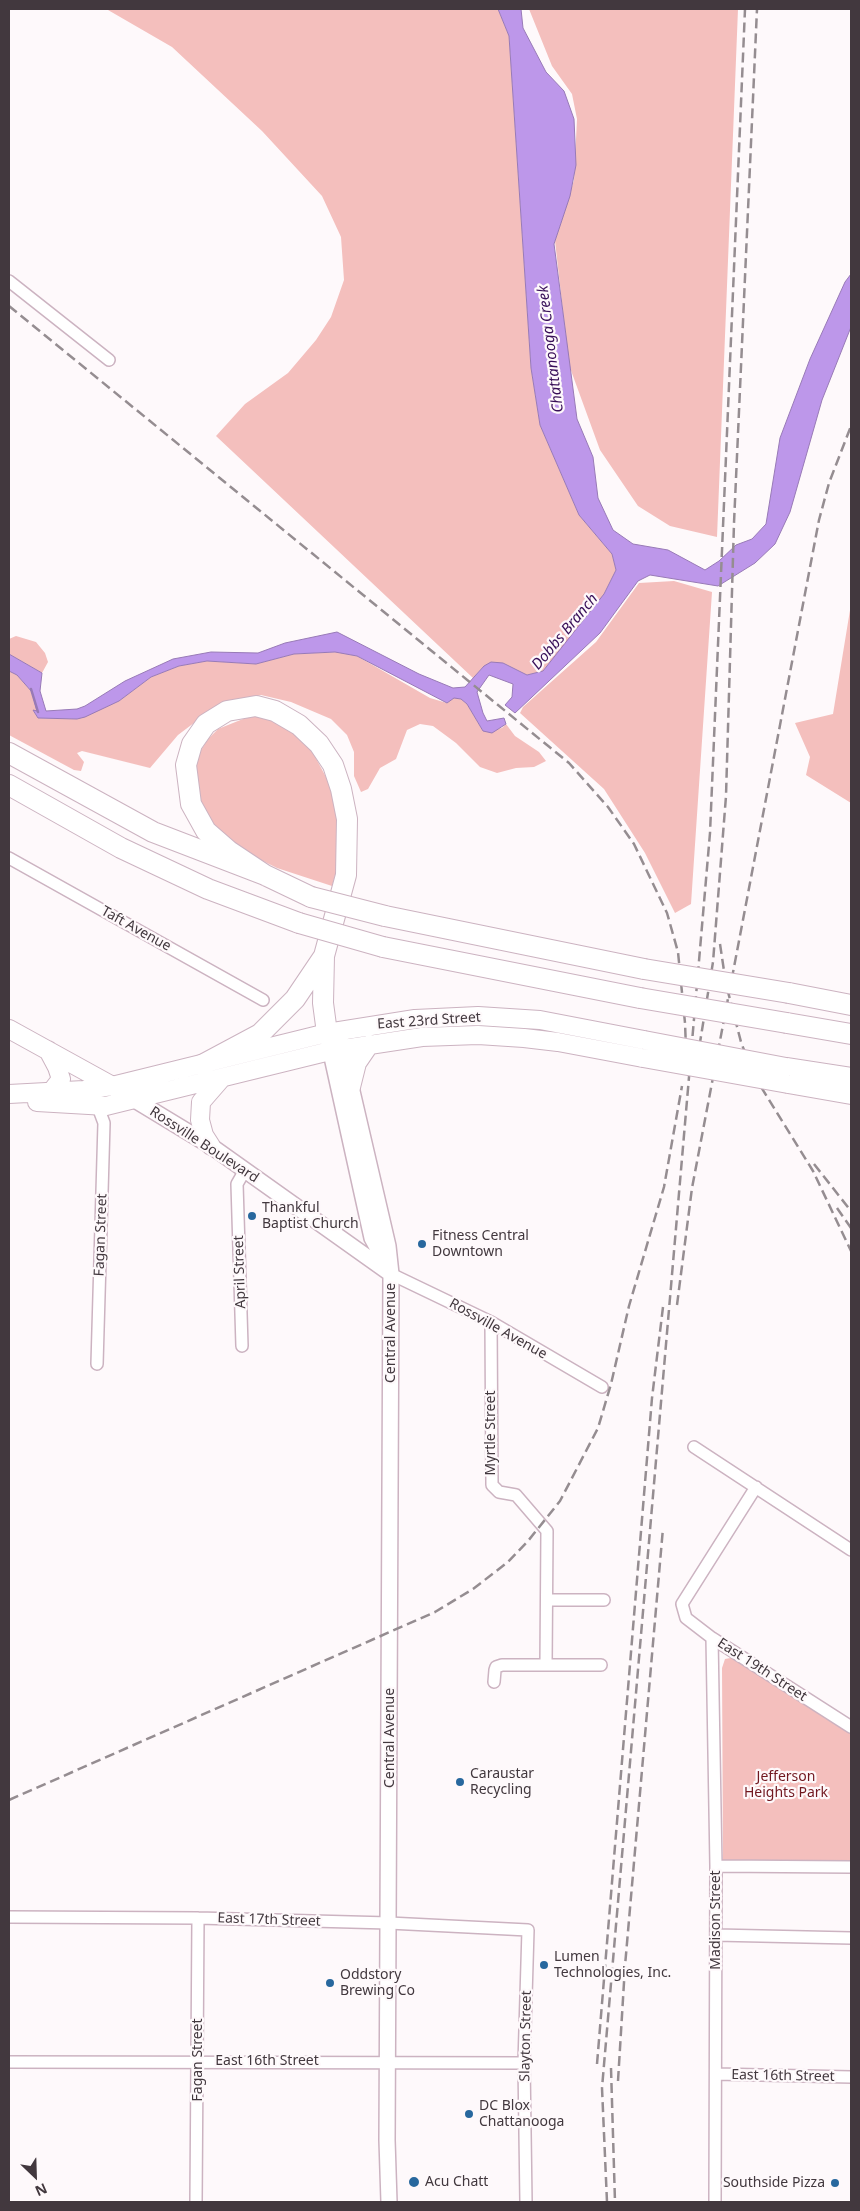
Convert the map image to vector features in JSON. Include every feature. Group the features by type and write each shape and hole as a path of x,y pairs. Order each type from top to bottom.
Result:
{"highway":[{"path":"265,875 229,851 206,831 191,804 186,765 192,744 206,724 227,711 256,706 275,711 299,724 319,744 333,765 341,789 347,818 346,875 324,956 323,1003 334,1041"},
{"path":"9,753 154,832 265,875 311,897 385,916 644,969 851,1004"},
{"path":"9,785 147,860 208,889 299,923 383,947 640,998 851,1034"},
{"path":"202,1065 260,1034 295,998 324,956"}],"main road":[{"name":"East 23rd Street","path":"9,1100 98,1107 221,1079 334,1041 415,1019 478,1016 540,1020 644,1040 787,1075 851,1095"},
{"name":"Rossville Boulevard","path":"9,1029 112,1086 211,1146 391,1274"},
{"name":"East 23rd Street","path":"9,1094 112,1086 202,1065 334,1041 370,1044 422,1037 478,1035 558,1042 643,1058 787,1075 851,1076"},
{"name":"Central Avenue","path":"334,1041 351,1087 388,1246 391,1274 389,2202"},
{"name":"Central Avenue","path":"334,1041 372,1238 391,1274"},
{"path":"351,1087 357,1063 370,1044"},
{"path":"48,1050 61,1079 52,1092"},
{"path":"211,1146 204,1135 199,1117 201,1102 221,1079"}],"street":[{"path":"9,281 109,360"},
{"name":"Taft Avenue","path":"9,858 263,1000"},
{"name":"Fagan Street","path":"97,1364 104,1122 98,1107"},
{"name":"April Street","path":"242,1346 237,1184 244,1170"},
{"name":"Rossville Avenue","path":"391,1274 491,1322 602,1387"},
{"name":"Myrtle Street","path":"491,1322 492,1485 499,1492 516,1496 547,1531 546,1665"},
{"path":"694,1447 851,1550"},
{"name":"East 19th Street","path":"756,1486 682,1604 686,1618 712,1638 851,1727"},
{"path":"547,1600 604,1600"},
{"name":"Madison Street","path":"712,1638 716,1866 715,2202"},
{"path":"494,1682 496,1667 546,1665 601,1666"},
{"path":"716,1866 851,1867"},
{"name":"East 17th Street","path":"9,1917 198,1918 389,1923 528,1930"},
{"name":"Fagan Street","path":"196,2202 198,1918"},
{"name":"Slayton Street","path":"526,2202 524,2063 528,1930"},
{"path":"716,1935 851,1938"},
{"name":"East 16th Street","path":"9,2062 524,2063"},
{"name":"East 16th Street","path":"716,2074 851,2078"}],"green space":[{"path":"109,9 498,9 509,36 531,368 540,425 579,515 612,554 616,570 604,594 588,617 543,671 527,675 503,663 484,666 473,678 216,436 245,404 288,373 316,340 331,317 344,280 341,237 322,196 262,131 172,47"},
{"path":"529,9 738,9 717,537 670,526 638,506 600,450 569,365 555,241 574,180 577,119 572,94 552,66"},
{"path":"674,581 712,592 691,904 675,913 645,853 604,789 520,713 523,707 596,642 639,583"},
{"path":"851,604 851,803 806,775 810,757 795,723 833,714"},
{"path":"16,636 36,642 45,653 48,662 42,673 9,654 9,639"},
{"path":"337,652 357,656 430,698 447,703 455,697 461,699 467,704 483,731 502,728 506,724 515,736 539,752 546,761 534,767 516,768 497,773 480,767 456,743 433,726 420,724 407,730 396,759 380,768 368,789 361,792 354,776 354,752 347,735 331,719 291,702 261,695 215,707 178,735 150,768 82,751 77,753 84,762 81,771 74,770 9,735 9,671 17,675 32,692 38,711 34,711 38,718 77,719 119,701 151,677 179,666 207,661 256,664 294,654"},
{"path":"248,717 262,717 273,721 294,734 312,751 326,777 331,788 337,820 337,868 332,886 277,868 247,853 215,828 203,811 194,784 194,771 198,755 208,739 218,729"},
{"name":"Jefferson Heights Park","path":"736,1657 851,1732 851,1862 723,1860 722,1668 725,1659"}],"water":[{"name":"Chattanooga Creek","path":"498,9 521,9 523,28 546,72 564,91 574,119 576,165 570,196 554,244 577,419 593,457 598,498 613,530 633,544 668,550 705,570 719,561 736,545 752,539 766,524 780,438 810,359 845,282 851,274 851,327 822,400 790,512 775,544 755,563 718,586 650,575 638,581 600,633 515,713 505,705 512,697 513,684 489,675 477,692 483,713 487,721 504,718 506,724 492,733 483,731 467,704 461,699 454,698 447,703 357,656 335,652 294,654 256,664 207,661 179,666 151,677 119,701 85,717 77,719 38,718 33,710 37,711 32,692 17,675 9,671 9,654 42,673 40,691 46,711 77,709 85,706 125,681 173,659 211,652 258,653 285,643 337,632 419,674 453,688 465,687 484,666 491,662 503,663 527,675 543,671 604,594 616,570 612,554 579,515 540,425 531,368 509,36"}],"waterway":[{"name":"Dobbs Branch","path":"31,689 38,712"}],"railway":[{"path":"607,2202 602,2088 710,833 745,9"},
{"path":"697,1061 713,962 726,796 734,523 757,9"},
{"path":"9,306 569,763 608,807 634,844 667,913 678,952 686,1048"},
{"path":"677,1305 692,1188 819,520 829,483 851,426"},
{"path":"720,944 726,984 741,1042 753,1074 813,1171 851,1251"},
{"path":"9,1800 435,1612 473,1589 508,1562 528,1541 560,1501 598,1428 611,1384 629,1306 664,1187 682,1086"},
{"path":"814,1164 851,1211"},
{"path":"837,1208 851,1228"},
{"path":"597,2064 652,1398 663,1307"},
{"path":"618,2081 625,1966 663,1528"},
{"path":"611,2068 615,2202"}],"place":[{"name":"Thankful Baptist Church","path":"252,1216"},
{"name":"Fitness Central Downtown","path":"422,1244"},
{"name":"Caraustar Recycling","path":"460,1782"},
{"name":"Lumen Technologies, Inc.","path":"544,1965"},
{"name":"Oddstory Brewing Co","path":"330,1983"},
{"name":"DC Blox Chattanooga","path":"469,2114"},
{"name":"Acu Chatt","path":"414,2182"},
{"name":"Southside Pizza","path":"835,2183"}]}
